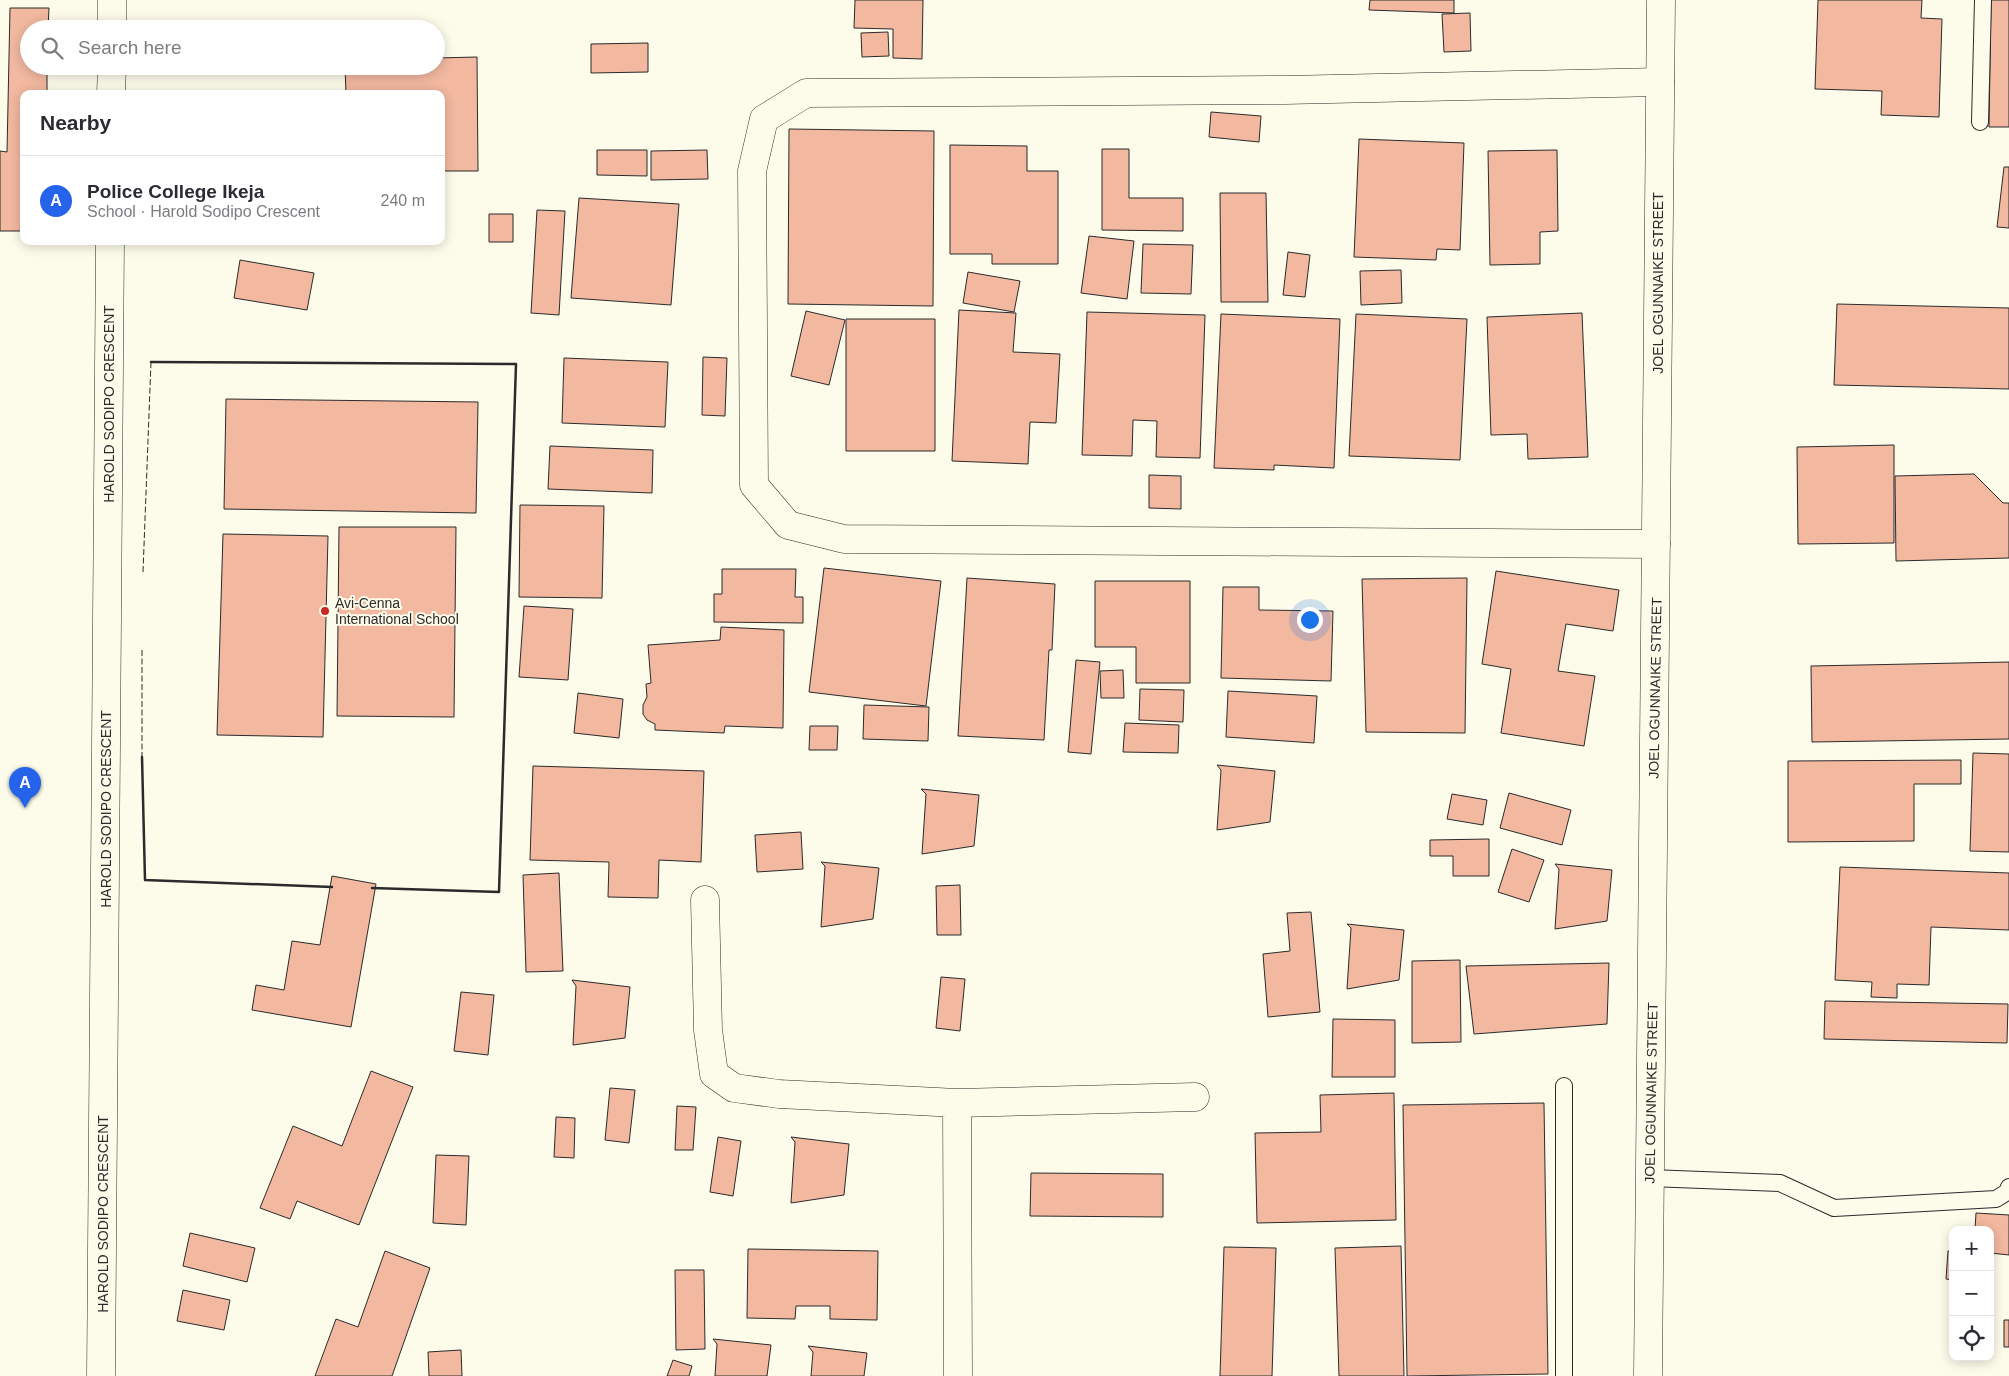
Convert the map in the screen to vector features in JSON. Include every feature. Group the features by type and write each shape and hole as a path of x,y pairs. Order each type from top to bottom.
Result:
{"street":[{"path":"112,0 112,20"},
{"name":"JOEL OGUNNAIKE STREET","path":"1648,1376 1661,0"},
{"path":"111,90 112,75"},
{"path":"1656,544 844,538 788,526 754,486 752,171 764,119 806,93 1285,90 1660,82"},
{"name":"HAROLD SODIPO CRESCENT","path":"101,1376 110,245"},
{"path":"705,900 708,1030 714,1074 734,1088 779,1094 956,1103 1195,1097"},
{"path":"956,1103 958,1376"}],"lane":[{"path":"1980,122 1983,0"},
{"path":"1564,1086 1564,1376"},
{"path":"1650,1178 1780,1183 1821,1204 1834,1208 1996,1199 2007,1192 2009,1187"}],"building":[{"path":"855,0 923,0 922,59 893,58 893,29 854,28"},
{"path":"1370,0 1454,0 1454,13 1369,10"},
{"path":"1818,0 1922,0 1921,18 1942,19 1939,117 1881,115 1882,91 1815,89"},
{"path":"1991,0 2009,0 2009,127 1989,127"},
{"path":"10,8 49,8 48,20 20,20 20,75 47,75 47,90 20,90 20,231 0,231 0,151 7,152"},
{"path":"1470,13 1471,51 1444,52 1442,14"},
{"path":"888,32 889,56 862,57 861,33"},
{"path":"648,43 648,72 591,73 591,44"},
{"path":"477,57 478,171 445,171 445,90 346,90 345,75 445,75 445,58"},
{"path":"1211,112 1261,116 1259,142 1209,137"},
{"path":"789,129 934,131 933,306 788,304"},
{"path":"1359,139 1464,143 1460,250 1437,249 1436,260 1354,257"},
{"path":"950,145 1027,146 1027,171 1058,171 1058,264 992,264 992,254 950,254"},
{"path":"1102,149 1129,149 1129,198 1183,198 1183,231 1102,230"},
{"path":"597,150 647,150 647,176 597,175"},
{"path":"707,150 708,179 651,180 651,151"},
{"path":"1557,150 1558,231 1540,232 1540,264 1490,265 1488,151"},
{"path":"2004,167 2009,167 2009,228 1997,227"},
{"path":"1220,193 1266,193 1268,302 1221,302"},
{"path":"579,198 679,204 671,305 571,298"},
{"path":"537,210 565,211 559,315 531,313"},
{"path":"489,214 513,214 513,242 489,242"},
{"path":"1089,236 1134,241 1127,299 1081,293"},
{"path":"1143,244 1193,245 1191,294 1141,293"},
{"path":"1288,252 1310,255 1305,297 1283,295"},
{"path":"240,260 314,273 307,310 234,298"},
{"path":"1401,270 1402,303 1361,305 1360,271"},
{"path":"968,272 1020,281 1014,312 963,303"},
{"path":"1837,304 2009,308 2009,389 1834,385"},
{"path":"959,310 1016,313 1013,352 1060,354 1056,423 1030,422 1028,464 952,461"},
{"path":"806,311 845,320 829,385 791,376"},
{"path":"1087,312 1205,315 1200,458 1156,457 1157,421 1133,420 1132,456 1082,455"},
{"path":"1582,313 1588,457 1528,459 1527,434 1491,435 1487,317"},
{"path":"1221,314 1340,319 1334,468 1274,465 1274,470 1214,468"},
{"path":"1356,314 1467,319 1460,460 1349,456"},
{"path":"846,319 935,319 935,451 846,451"},
{"path":"703,357 727,358 725,416 702,415"},
{"path":"564,358 668,362 665,427 562,423"},
{"path":"226,399 478,402 476,513 224,509"},
{"path":"1894,445 1894,543 1798,544 1797,447"},
{"path":"550,446 653,450 652,493 548,489"},
{"path":"1974,474 2003,503 2009,503 2009,558 1896,561 1895,476"},
{"path":"1149,475 1181,476 1181,509 1149,508"},
{"path":"520,505 604,506 602,598 519,597"},
{"path":"339,527 456,527 454,717 337,716"},
{"path":"223,534 328,536 323,737 217,735"},
{"path":"824,568 941,581 926,706 809,692"},
{"path":"722,569 796,569 795,597 803,597 803,623 714,622 714,594 722,594"},
{"path":"1496,571 1619,590 1613,631 1566,624 1558,671 1595,676 1584,746 1501,733 1511,669 1482,664"},
{"path":"967,578 1055,584 1052,650 1049,650 1044,740 958,736"},
{"path":"1467,578 1465,733 1366,732 1362,579"},
{"path":"1095,581 1190,581 1190,683 1136,683 1136,647 1095,647"},
{"path":"1223,587 1259,587 1259,610 1333,611 1331,681 1221,678"},
{"path":"524,606 573,609 568,680 519,677"},
{"path":"721,627 784,630 783,728 725,726 724,733 655,730 655,724 647,720 643,714 643,705 647,697 646,684 651,683 648,645 720,640"},
{"path":"1076,660 1100,662 1091,754 1068,752"},
{"path":"2009,662 2009,739 1812,742 1811,666"},
{"path":"1123,670 1124,698 1101,698 1100,671"},
{"path":"1140,689 1184,690 1183,722 1139,720"},
{"path":"1228,691 1317,696 1314,743 1226,737"},
{"path":"578,693 623,699 619,738 574,733"},
{"path":"864,705 929,707 928,741 863,739"},
{"path":"1125,723 1179,725 1178,753 1123,752"},
{"path":"810,726 838,726 837,750 809,750"},
{"path":"1973,753 2009,754 2009,852 1970,851"},
{"path":"1961,760 1961,784 1914,784 1914,841 1788,842 1788,761"},
{"path":"1217,765 1275,771 1270,822 1217,830 1221,770"},
{"path":"533,766 704,771 701,862 659,860 658,898 608,897 609,862 530,860"},
{"path":"921,789 979,795 974,846 922,854 926,794"},
{"path":"1509,793 1571,810 1562,845 1500,828"},
{"path":"1452,794 1487,800 1483,825 1447,819"},
{"path":"801,832 803,869 757,872 755,835"},
{"path":"1489,839 1489,876 1453,876 1453,856 1430,856 1430,840"},
{"path":"1512,849 1544,860 1529,902 1498,892"},
{"path":"821,862 879,868 873,919 821,927 825,866"},
{"path":"1555,864 1612,870 1607,921 1555,929 1559,869"},
{"path":"1840,867 2009,873 2009,930 1931,927 1929,985 1897,984 1897,998 1871,997 1872,982 1835,980"},
{"path":"559,873 563,971 526,972 523,875"},
{"path":"332,876 376,884 351,1027 252,1010 256,985 284,990 292,941 320,945"},
{"path":"960,885 961,935 937,935 936,886"},
{"path":"1311,912 1320,1012 1268,1017 1263,954 1290,951 1287,913"},
{"path":"1347,924 1404,930 1399,980 1347,989 1351,928"},
{"path":"1460,960 1461,1042 1412,1043 1412,961"},
{"path":"1609,963 1607,1024 1474,1034 1466,966"},
{"path":"941,977 965,979 960,1031 936,1028"},
{"path":"572,980 630,987 625,1038 573,1045 576,986"},
{"path":"461,992 494,995 488,1055 454,1051"},
{"path":"1825,1001 2008,1004 2007,1043 1824,1039"},
{"path":"1333,1019 1395,1020 1395,1077 1332,1077"},
{"path":"371,1071 413,1087 359,1225 297,1201 290,1219 260,1208 293,1126 342,1146"},
{"path":"610,1088 635,1090 629,1143 605,1140"},
{"path":"1394,1093 1396,1220 1257,1223 1255,1133 1321,1132 1320,1095"},
{"path":"1544,1103 1548,1374 1407,1376 1403,1105"},
{"path":"677,1106 696,1107 693,1150 675,1150"},
{"path":"556,1117 575,1118 574,1158 554,1157"},
{"path":"718,1137 741,1141 733,1196 710,1192"},
{"path":"791,1137 849,1144 844,1195 791,1203 795,1142"},
{"path":"436,1155 469,1156 466,1225 433,1223"},
{"path":"1031,1173 1163,1174 1163,1217 1030,1216"},
{"path":"1976,1213 2009,1215 2009,1255 1994,1253 1994,1226 1975,1226"},
{"path":"190,1233 255,1248 247,1282 183,1266"},
{"path":"1401,1246 1404,1376 1339,1376 1335,1248"},
{"path":"1224,1247 1276,1248 1272,1376 1220,1376"},
{"path":"748,1249 878,1251 877,1320 830,1319 830,1306 796,1306 795,1319 747,1318"},
{"path":"385,1251 430,1268 392,1376 315,1376 336,1319 358,1327"},
{"path":"1948,1251 1949,1251 1949,1279 1946,1279"},
{"path":"675,1270 704,1270 705,1349 676,1350"},
{"path":"183,1290 230,1300 224,1330 177,1321"},
{"path":"2004,1320 2009,1320 2009,1347 2004,1347"},
{"path":"713,1339 771,1345 767,1376 715,1376 717,1344"},
{"path":"808,1346 867,1353 864,1376 811,1376 813,1352"},
{"path":"461,1350 462,1376 429,1376 428,1352"},
{"path":"673,1360 692,1366 689,1376 667,1376"}],"fence":[{"path":"143,572 151,362"},
{"path":"142,650 142,757"}],"wall":[{"path":"151,362 516,364 499,892 372,888"},
{"path":"142,757 145,880 332,887"}],"place":[{"name":"Avi-Cenna International School","path":"325,611"},
{"name":"Police College Ikeja","path":"25,808"}]}
